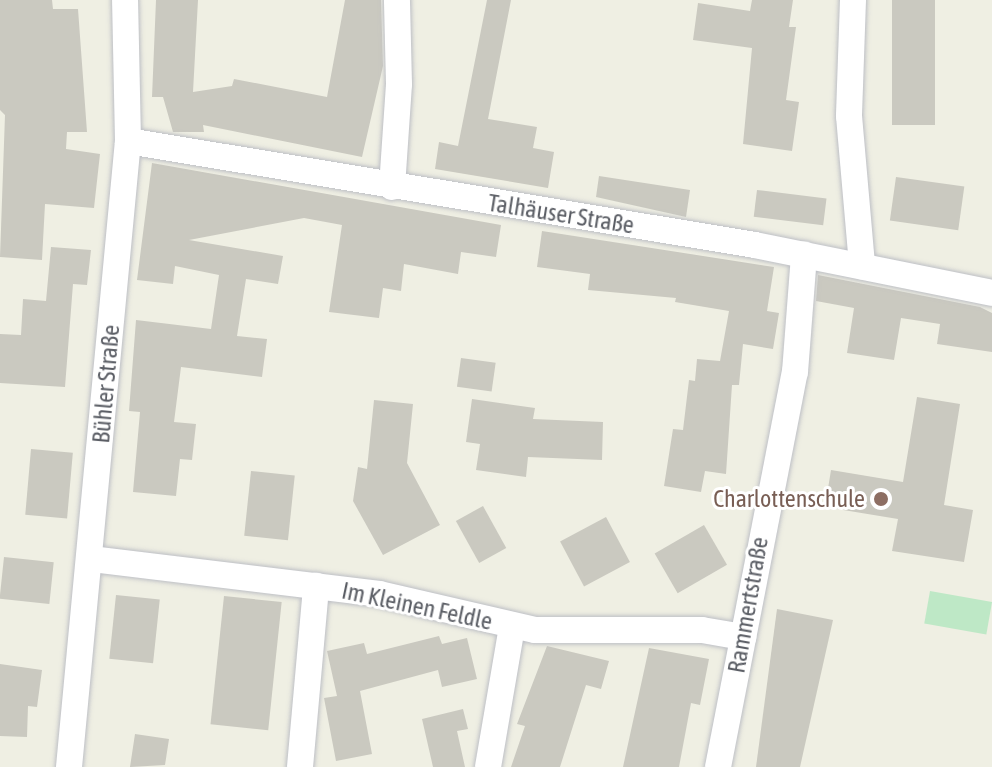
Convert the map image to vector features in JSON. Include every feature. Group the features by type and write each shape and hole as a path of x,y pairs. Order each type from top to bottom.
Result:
{"street":[{"name":"Bühler Straße","path":"69,767 128,141 125,0"},
{"path":"392,187 399,84 397,0"},
{"path":"853,0 849,116 862,266"},
{"name":"Talhäuser Straße","path":"128,141 804,254 992,293"},
{"name":"Rammertstraße","path":"718,767 795,372 804,254"},
{"name":"Im Kleinen Feldle","path":"91,559 379,594 512,626 702,630 743,637"},
{"path":"300,767 316,586"},
{"path":"488,767 512,626"}],"green space":[{"path":"930,591 992,602 986,634 924,623"}],"building":[{"path":"0,0 52,0 53,9 78,9 87,132 67,132 66,149 100,154 94,208 45,204 42,260 0,257 5,115 0,110"},
{"path":"156,0 198,0 193,92 232,86 234,79 327,97 345,0 381,0 383,66 362,157 203,125 204,132 173,132 163,97 152,97"},
{"path":"487,0 511,0 488,119 537,127 533,148 554,152 548,188 435,169 439,142 458,146"},
{"path":"752,0 793,0 789,27 796,27 786,100 799,102 792,151 743,144 752,48 693,40 698,3 750,11"},
{"path":"892,0 935,0 935,125 892,125"},
{"path":"152,163 501,225 496,257 461,252 458,274 404,264 401,291 383,288 379,318 329,312 342,225 304,218 189,240 283,256 278,284 246,279 237,336 267,339 262,377 181,367 174,422 196,424 192,460 180,459 176,496 133,492 140,412 129,411 136,320 211,329 219,275 175,266 173,284 137,280"},
{"path":"599,176 690,190 686,217 596,197"},
{"path":"896,177 964,187 958,230 890,221"},
{"path":"757,190 826,199 823,225 754,217"},
{"path":"542,231 774,267 767,311 779,313 773,349 743,344 739,385 732,385 726,474 705,471 701,492 664,486 673,429 683,430 689,380 695,381 697,359 720,361 729,311 675,302 676,298 588,290 590,274 537,267"},
{"path":"51,247 91,250 87,285 73,284 65,387 0,383 0,334 21,335 23,299 46,301"},
{"path":"818,275 980,307 992,313 992,352 937,344 940,324 901,318 894,360 847,353 854,308 816,301"},
{"path":"461,358 496,363 492,392 457,387"},
{"path":"917,397 960,404 944,505 973,510 964,562 892,551 898,519 825,507 831,470 903,482"},
{"path":"472,399 535,408 533,419 603,422 602,460 528,457 526,477 476,470 480,444 466,442"},
{"path":"374,400 413,404 407,463 440,525 383,555 353,501 358,467 367,469"},
{"path":"31,449 73,453 67,518 25,515"},
{"path":"251,471 295,476 288,540 244,536"},
{"path":"483,506 506,548 479,563 456,521"},
{"path":"606,517 630,562 584,586 560,541"},
{"path":"704,525 727,565 678,593 655,554"},
{"path":"4,557 54,562 49,604 0,599"},
{"path":"116,595 160,600 153,663 109,659"},
{"path":"224,596 282,602 268,730 211,724"},
{"path":"777,609 833,620 800,767 756,767"},
{"path":"439,636 442,644 467,638 477,679 442,687 438,670 360,691 372,754 336,761 324,698 337,696 327,651 364,643 367,654"},
{"path":"547,646 609,661 601,689 586,685 560,767 511,767 525,726 517,724"},
{"path":"649,648 709,659 700,705 691,703 679,767 623,767"},
{"path":"0,664 42,670 37,707 28,706 27,737 0,736"},
{"path":"463,709 468,729 457,731 465,767 433,767 422,719"},
{"path":"135,734 169,739 165,765 130,767"}],"place":[{"name":"Charlottenschule","path":"881,499"}]}
